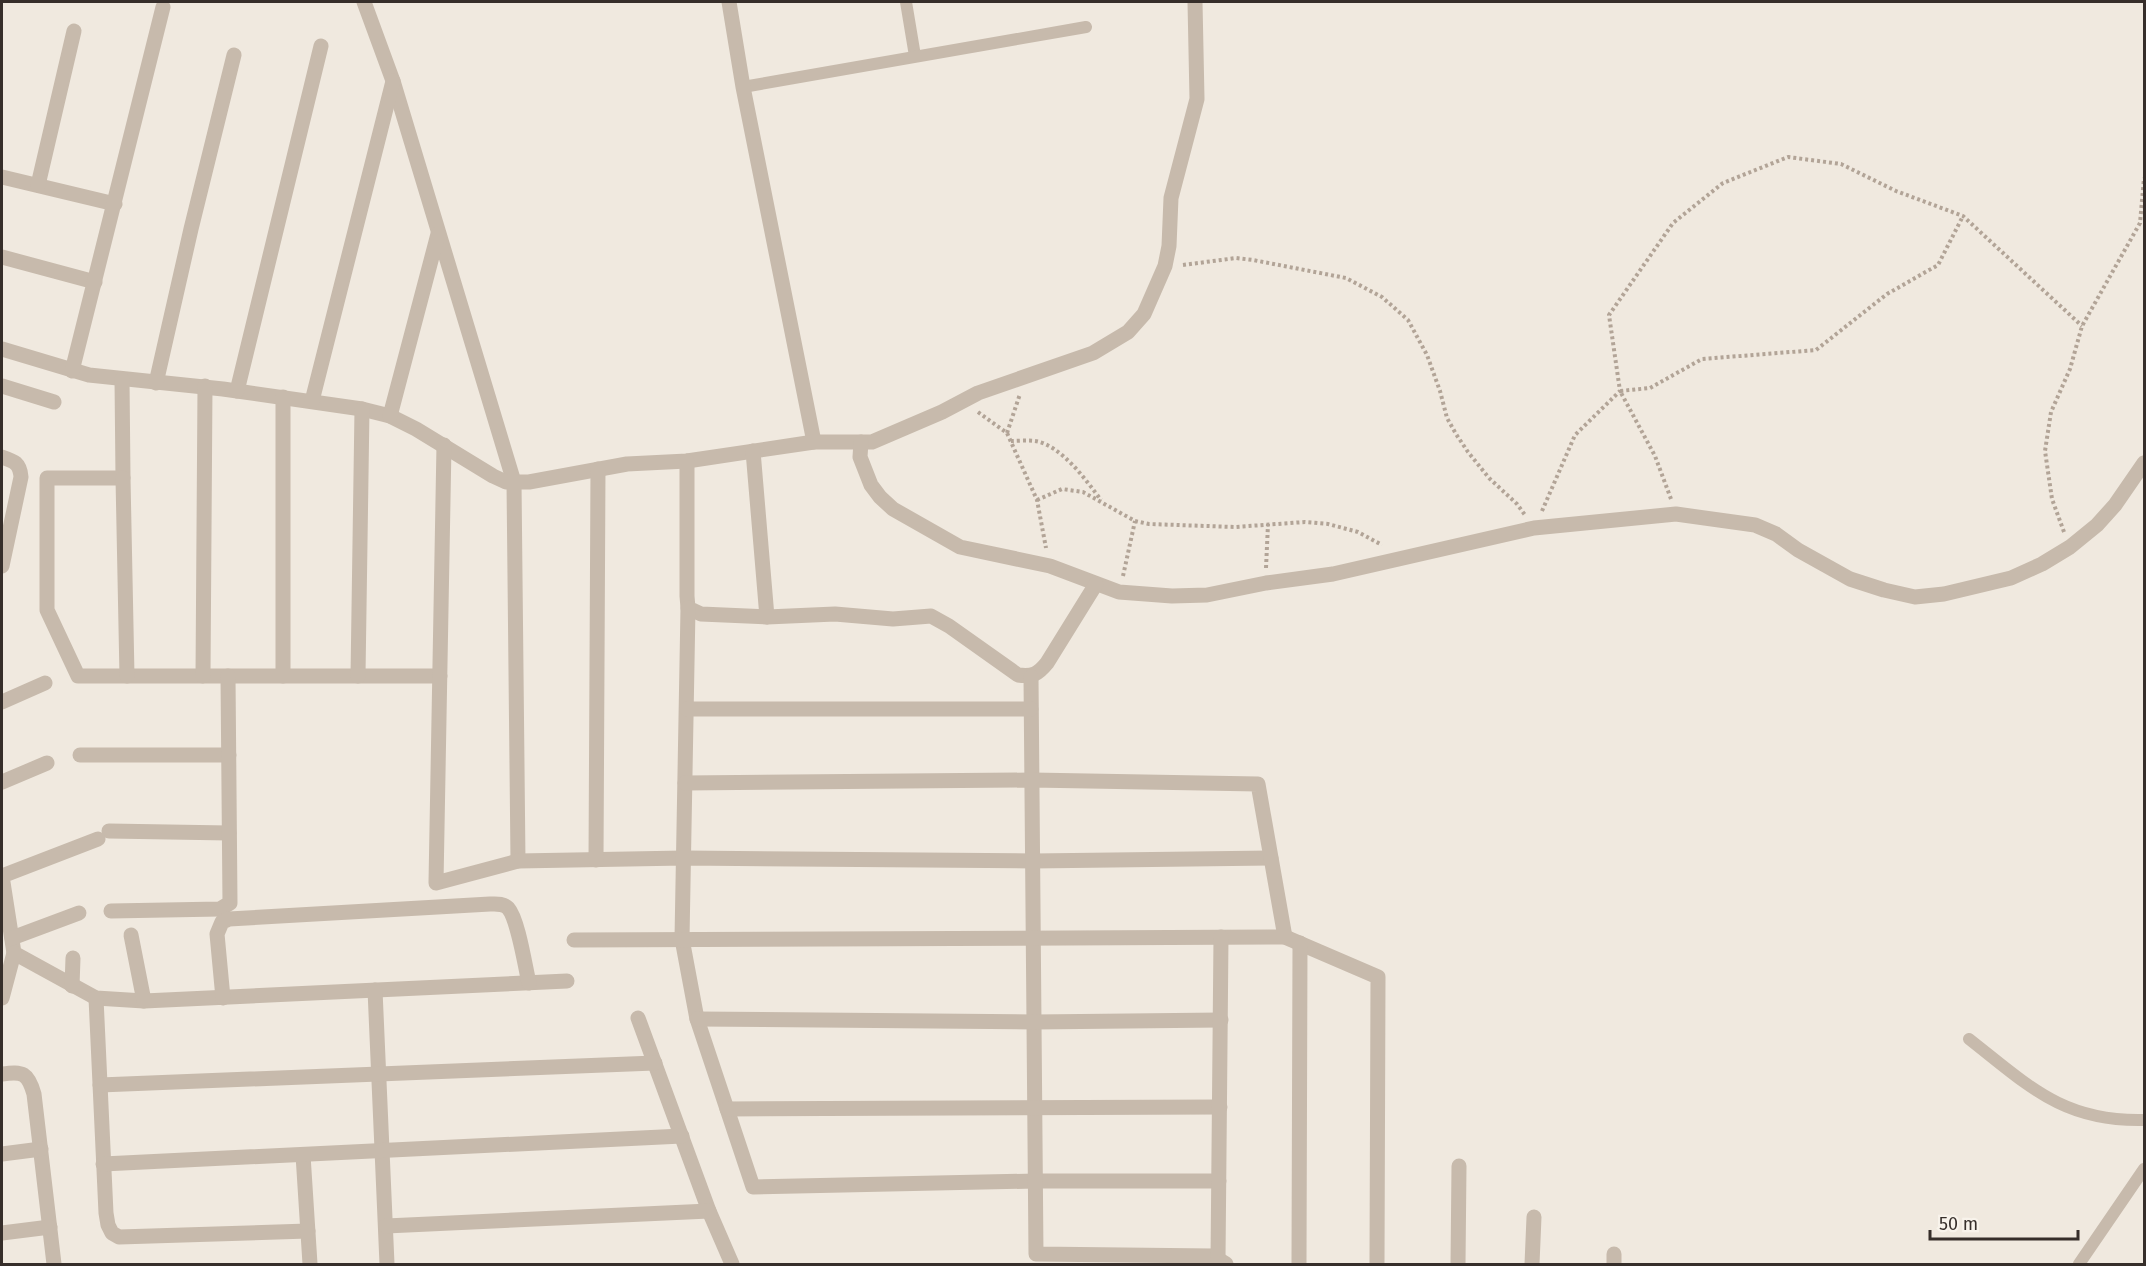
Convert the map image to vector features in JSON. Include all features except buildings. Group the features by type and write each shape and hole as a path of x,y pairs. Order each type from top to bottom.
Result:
{"street":[{"path":"364,2 393,81 514,482 518,861"},
{"path":"729,2 743,87 814,442"},
{"path":"2,349 72,371 312,401 390,416 506,482 536,481 627,464 687,461 814,442 872,442 978,393 1093,353 1128,332 1144,314 1165,266 1169,246 1172,198 1197,99 1195,2"},
{"path":"72,371 163,8"},
{"path":"38,185 74,31"},
{"path":"237,391 321,46"},
{"path":"156,383 234,55"},
{"path":"312,401 393,81"},
{"path":"2,177 115,204"},
{"path":"390,416 439,232"},
{"path":"2,257 95,282"},
{"path":"122,379 127,676"},
{"path":"2,386 54,402"},
{"path":"203,676 204,386"},
{"path":"283,397 283,676"},
{"path":"358,676 362,409"},
{"path":"861,442 860,457 871,485 880,497 893,509 960,547 1050,566 1119,592 1172,596 1207,595 1333,574 1534,528 1676,514 1755,525 1776,534 1798,550 1850,579 1884,590 1915,597 1944,594 2011,578 2042,564 2070,547 2097,525 2115,505 2145,463"},
{"path":"444,445 436,883 518,861 684,858 1033,861 1271,858"},
{"path":"753,451 767,617"},
{"path":"2,457 20,466 21,477 2,566"},
{"path":"687,461 687,709 682,939 697,1019 753,1187 1035,1181 1219,1181"},
{"path":"596,860 597,469"},
{"path":"123,478 46,478 47,610 78,676 440,676"},
{"path":"688,608 701,614 767,617 835,614 893,619 931,616 950,626 1018,675 1031,677 1041,671 1047,663 1096,584"},
{"path":"111,910 220,909 230,903 228,676"},
{"path":"1031,677 1036,1254 1213,1256 1222,1262"},
{"path":"2,702 45,683"},
{"path":"687,709 1032,709"},
{"path":"80,755 229,755"},
{"path":"2,782 47,763"},
{"path":"685,783 1032,780 1258,783 1285,937"},
{"path":"2,998 13,946 2,876 104,835 230,833"},
{"path":"223,998 217,934 222,922 229,919 490,904 503,905 510,912 515,923 529,982"},
{"path":"13,946 79,913"},
{"path":"131,935 144,1001"},
{"path":"1221,937 1219,1181 1222,1262"},
{"path":"574,940 1285,937 1378,977 1377,1264"},
{"path":"1299,1264 1300,944"},
{"path":"13,946 72,986 96,998 144,1001 567,981"},
{"path":"72,986 73,958"},
{"path":"375,990 387,1264"},
{"path":"96,998 103,1164 108,1225 112,1233 119,1237 308,1231"},
{"path":"638,1017 709,1211 732,1264"},
{"path":"697,1019 1034,1022 1221,1020"},
{"path":"100,1085 655,1063"},
{"path":"2,1074 20,1073 26,1076 34,1094 54,1264"},
{"path":"727,1108 1220,1107"},
{"path":"103,1164 682,1136"},
{"path":"2,1154 41,1149"},
{"path":"303,1155 310,1264"},
{"path":"1458,1264 1459,1166"},
{"path":"386,1227 709,1211"},
{"path":"1533,1264 1534,1217"},
{"path":"2,1233 50,1227"}],"lane":[{"path":"906,2 915,56"},
{"path":"743,87 1086,27"},
{"path":"1969,1039 2032,1088 2064,1107 2082,1114 2113,1120 2145,1120"},
{"path":"2079,1264 2145,1169"}],"path":[{"path":"1676,514 1654,456 1620,391 1609,315 1673,223 1723,183 1788,157 1841,164 1896,191 1963,216 2082,326"},
{"path":"2070,547 2052,499 2045,451 2051,412 2070,369 2082,326 2140,223 2145,178"},
{"path":"1534,528 1575,435 1620,391 1650,388 1702,359 1816,350 1887,294 1938,265 1963,216"},
{"path":"1165,266 1236,258 1253,260 1346,278 1382,297 1408,320 1427,355 1447,418 1456,434 1489,478 1517,504 1534,528"},
{"path":"1007,433 1026,376"},
{"path":"964,401 1007,433 1037,500 1041,530 1050,566"},
{"path":"1011,441 1036,441 1050,448 1067,460 1102,501"},
{"path":"1037,500 1062,489 1083,492 1135,521 1149,524 1235,527 1305,522 1328,524 1358,532 1406,558"},
{"path":"1119,592 1135,521"},
{"path":"1266,584 1268,524"}]}
